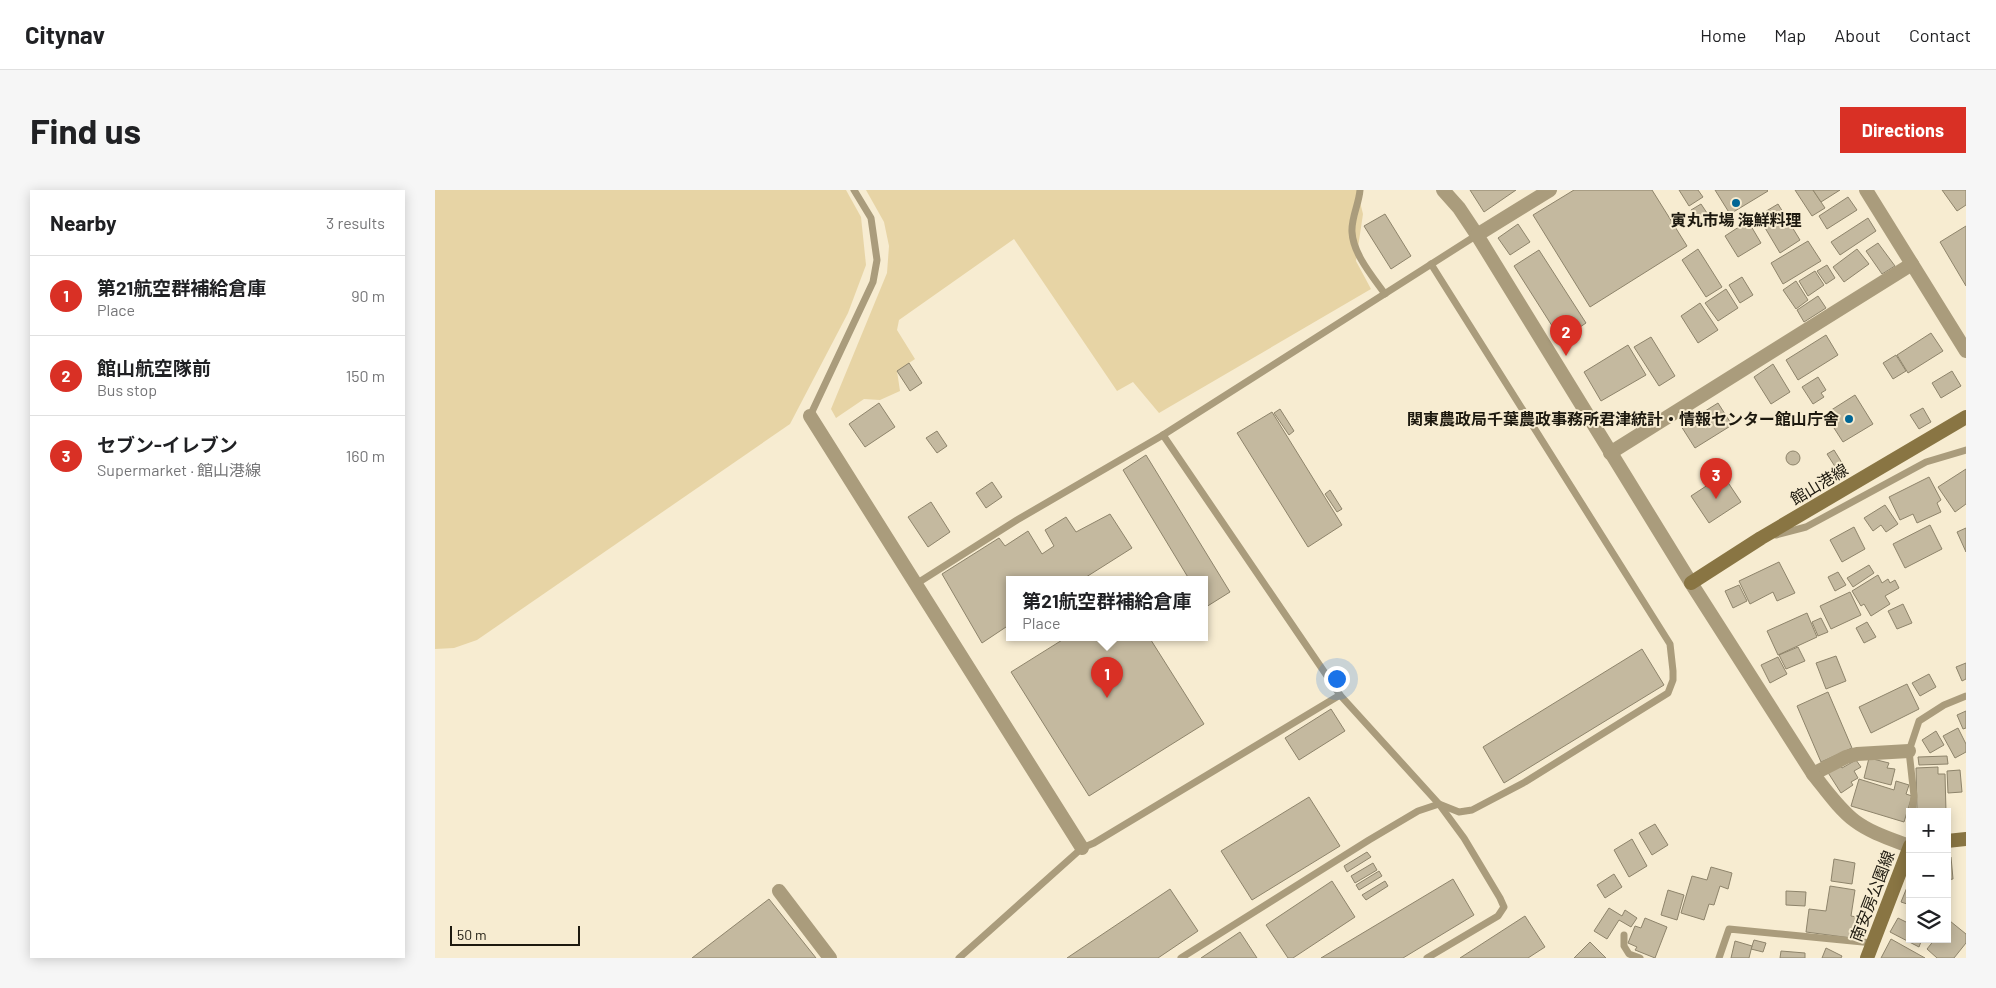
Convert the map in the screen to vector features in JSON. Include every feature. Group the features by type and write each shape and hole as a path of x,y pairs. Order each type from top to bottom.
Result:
{"main road":[{"name":"館山港線","path":"1691,583 1761,538 1966,417"},
{"path":"1951,841 1966,839"},
{"name":"南安房公園線","path":"1867,958 1906,853"}],"street":[{"path":"1443,190 1459,208 1477,235 1691,583 1813,774 1855,821 1872,831 1906,845"},
{"path":"1477,235 1550,190"},
{"path":"1866,190 1966,351"},
{"path":"1610,453 1912,264"},
{"path":"811,416 1082,848"},
{"path":"1813,774 1846,757 1857,754 1909,751"},
{"path":"779,891 831,958"}],"lane":[{"path":"811,416 873,282 877,260 871,218 854,190"},
{"path":"1360,190 1352,233 1364,264 1385,294"},
{"path":"916,584 1017,520 1163,436 1477,235"},
{"path":"1181,958 1418,811 1439,804 1459,812 1472,810 1525,782 1668,693 1673,680 1670,644 1431,264"},
{"path":"1163,436 1340,695 1439,804 1464,838 1501,898 1504,907 1498,916 1427,958"},
{"path":"1761,538 1806,527 1926,462 1966,450"},
{"path":"959,958 1082,848 1094,843 1340,695"},
{"path":"1913,808 1914,796 1909,751 1919,721 1944,705 1966,696"},
{"path":"1719,958 1729,929 1873,943"},
{"path":"1624,935 1625,946 1629,954 1640,958"}],"shaded area":[{"path":"435,190 846,190 861,217 866,265 848,313 790,424 477,640 454,648 435,649"},
{"path":"866,190 1357,190 1363,214 1356,261 1371,289 1159,413 1133,382 1117,391 1014,239 899,320 897,330 915,359 897,371 900,391 880,400 864,399 836,418 831,409 887,273 889,246 884,222"}],"building":[{"path":"1470,190 1516,190 1484,212"},
{"path":"1574,190 1652,190 1687,246 1590,307 1533,215"},
{"path":"1679,190 1698,190 1703,197 1689,206"},
{"name":"寅丸市場 海鮮料理","path":"1715,190 1767,190 1768,191 1730,214"},
{"path":"1795,190 1813,190 1825,208 1812,216"},
{"path":"1813,190 1840,190 1821,202"},
{"path":"1942,190 1966,190 1966,205 1957,211"},
{"path":"1848,197 1857,210 1827,229 1819,216"},
{"path":"1701,204 1707,213 1697,219 1691,210"},
{"path":"1778,204 1800,240 1780,253 1758,216"},
{"path":"1385,214 1411,256 1391,269 1364,226"},
{"path":"1868,218 1876,231 1840,255 1831,242"},
{"path":"1748,221 1761,243 1738,257 1725,236"},
{"path":"1518,224 1530,242 1510,255 1498,238"},
{"path":"1966,226 1966,286 1940,242"},
{"path":"1808,241 1821,261 1783,284 1771,263"},
{"path":"1878,243 1895,266 1882,274 1866,251"},
{"path":"1698,249 1722,287 1706,297 1682,260"},
{"path":"1857,249 1869,264 1844,282 1833,267"},
{"path":"1539,250 1586,323 1561,340 1514,266"},
{"path":"1827,265 1835,278 1826,284 1817,271"},
{"path":"1815,271 1824,285 1808,296 1799,281"},
{"path":"1742,277 1753,295 1740,303 1729,285"},
{"path":"1796,281 1808,300 1796,309 1783,290"},
{"path":"1726,289 1738,308 1718,321 1705,303"},
{"path":"1818,296 1826,308 1804,322 1797,310"},
{"path":"1700,303 1718,330 1698,343 1681,316"},
{"path":"1931,333 1943,351 1908,373 1897,355"},
{"path":"1826,335 1838,355 1798,380 1786,360"},
{"path":"1651,337 1675,376 1659,386 1634,347"},
{"path":"1628,345 1646,375 1601,401 1584,372"},
{"path":"1896,355 1906,371 1893,379 1883,363"},
{"path":"909,363 922,383 910,391 897,371"},
{"path":"1773,364 1790,392 1771,404 1754,377"},
{"path":"1952,371 1961,386 1941,398 1932,383"},
{"path":"1818,377 1826,390 1821,393 1824,397 1813,404 1802,387"},
{"name":"関東農政局千葉農政事務所君津統計・情報センター館山庁舎","path":"1855,395 1873,424 1843,442 1825,414"},
{"path":"879,403 895,427 865,447 849,424"},
{"path":"1718,403 1732,425 1695,448 1681,426"},
{"path":"1923,408 1931,422 1919,429 1910,415"},
{"path":"1280,409 1294,431 1289,435 1274,413"},
{"path":"1272,412 1342,525 1308,547 1237,433"},
{"path":"937,431 947,446 937,453 926,438"},
{"path":"1834,450 1847,471 1841,476 1827,454"},
{"path":"1790,451 1796,451 1800,458 1796,465 1790,465 1786,461 1786,455"},
{"path":"1146,455 1230,592 1208,606 1208,576 1187,576 1123,470"},
{"path":"1966,469 1966,504 1955,512 1938,487"},
{"path":"1723,475 1741,502 1709,523 1691,496"},
{"path":"1929,477 1941,500 1937,503 1941,512 1917,523 1913,514 1900,520 1889,497"},
{"path":"992,482 1002,497 986,508 976,493"},
{"path":"1330,490 1342,509 1337,512 1325,494"},
{"path":"931,502 950,532 928,547 908,517"},
{"path":"1885,505 1898,524 1886,532 1881,525 1873,531 1864,518"},
{"path":"1110,514 1132,548 1088,576 1006,576 1006,627 982,643 942,574 999,538 1005,546 1028,531 1042,554 1054,546 1045,530 1066,517 1076,532"},
{"path":"1930,525 1942,549 1905,568 1893,544"},
{"path":"1854,527 1865,549 1842,562 1830,540"},
{"path":"1966,528 1966,552 1957,532"},
{"path":"1779,562 1795,593 1777,601 1773,592 1750,604 1739,581"},
{"path":"1869,565 1874,573 1853,587 1847,578"},
{"path":"1838,572 1846,585 1835,591 1828,577"},
{"path":"1878,575 1882,583 1888,579 1890,583 1895,580 1899,588 1885,596 1890,604 1871,616 1864,604 1861,606 1852,591"},
{"path":"1739,585 1747,601 1733,608 1725,591"},
{"path":"1850,592 1861,615 1831,629 1820,606"},
{"path":"1903,604 1912,623 1897,629 1888,611"},
{"path":"1807,613 1817,637 1778,655 1767,631"},
{"path":"1821,618 1828,632 1818,636 1812,622"},
{"path":"1867,622 1876,637 1864,643 1856,628"},
{"path":"1061,641 1152,641 1204,724 1089,796 1011,672"},
{"path":"1798,647 1805,661 1786,669 1779,655"},
{"path":"1642,649 1664,685 1504,783 1483,747"},
{"path":"1836,656 1846,681 1826,689 1816,663"},
{"path":"1778,657 1787,674 1770,683 1761,665"},
{"path":"1966,663 1966,679 1962,681 1956,667"},
{"path":"1929,674 1936,687 1920,696 1912,683"},
{"path":"1907,684 1919,709 1871,733 1859,707"},
{"path":"1828,692 1852,748 1821,762 1797,706"},
{"path":"1331,709 1345,731 1299,760 1285,738"},
{"path":"1966,711 1966,728 1963,729 1957,715"},
{"path":"1958,728 1966,744 1966,752 1955,758 1943,736"},
{"path":"1936,731 1944,745 1930,753 1922,740"},
{"path":"1947,756 1948,764 1919,765 1918,757"},
{"path":"1869,758 1889,763 1887,768 1895,769 1891,785 1864,778"},
{"path":"1856,760 1861,767 1854,771 1858,778 1851,782 1853,785 1841,793 1827,771 1839,763 1842,768"},
{"path":"1938,767 1938,774 1945,774 1946,808 1917,808 1916,768"},
{"path":"1960,770 1962,792 1948,793 1947,771"},
{"path":"1859,779 1894,790 1896,781 1909,785 1906,794 1912,796 1908,808 1906,808 1904,822 1851,806"},
{"path":"1309,797 1340,846 1252,900 1221,851"},
{"path":"1655,824 1668,845 1652,855 1639,833"},
{"path":"1632,839 1647,866 1629,877 1614,850"},
{"path":"1367,852 1371,857 1347,872 1344,866"},
{"path":"1951,857 1953,879 1951,879"},
{"path":"1834,859 1855,863 1852,884 1831,881"},
{"path":"1373,863 1377,870 1355,883 1351,876"},
{"path":"1711,867 1732,873 1728,889 1720,886 1714,905 1709,904 1704,920 1681,913 1692,876 1707,880"},
{"path":"1379,871 1382,876 1359,890 1356,885"},
{"path":"1614,874 1622,887 1605,898 1597,885"},
{"path":"1453,879 1474,915 1403,958 1321,958"},
{"path":"1332,881 1355,917 1293,958 1288,958 1266,925"},
{"path":"1385,881 1388,886 1366,900 1362,895"},
{"path":"1830,886 1855,890 1851,916 1862,918 1859,939 1806,932 1809,909 1826,911"},
{"path":"1170,889 1198,931 1158,958 1067,958"},
{"path":"1668,890 1684,895 1677,920 1661,915"},
{"path":"1906,890 1906,904 1901,902"},
{"path":"1786,891 1806,892 1805,906 1786,905"},
{"path":"769,899 816,958 692,958"},
{"path":"1609,908 1622,916 1625,910 1637,918 1631,927 1619,920 1607,939 1594,931"},
{"path":"1525,916 1545,947 1528,958 1460,958"},
{"path":"1645,918 1667,927 1655,958 1635,950 1637,947 1628,943 1635,926 1641,928"},
{"path":"1898,918 1906,922 1906,940 1890,932"},
{"path":"1951,922 1966,934 1966,943 1954,958 1937,958 1927,949 1932,943 1951,943"},
{"path":"1240,932 1257,958 1201,958"},
{"path":"1891,939 1925,958 1881,958"},
{"path":"1754,940 1766,943 1763,952 1751,949"},
{"path":"1735,941 1752,946 1749,958 1731,958"},
{"path":"1590,942 1606,958 1574,958"},
{"path":"1911,943 1920,943 1919,947"},
{"path":"1826,948 1842,956 1841,958 1822,958"},
{"path":"1781,951 1805,953 1805,958 1780,958"}],"place":[{"name":"寅丸市場 海鮮料理","path":"1736,203"},
{"name":"館山航空隊前","path":"1566,356"},
{"name":"関東農政局千葉農政事務所君津統計・情報センター館山庁舎","path":"1849,419"},
{"name":"セブン-イレブン","path":"1716,499"},
{"name":"第21航空群補給倉庫","path":"1107,698"}]}
